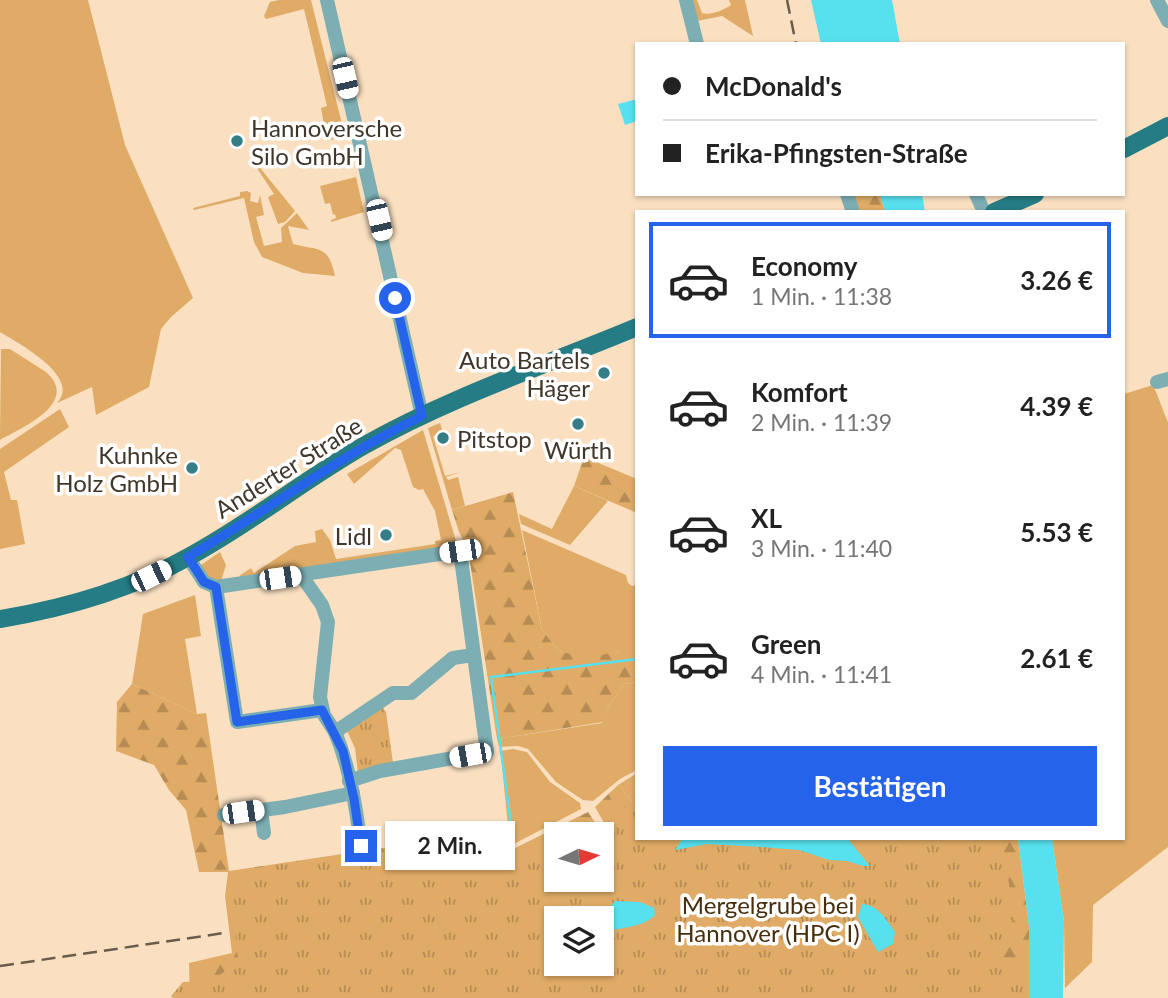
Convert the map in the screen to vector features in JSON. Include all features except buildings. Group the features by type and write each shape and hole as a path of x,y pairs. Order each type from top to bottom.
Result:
{"main road":[{"path":"1125,148 1168,126"},
{"path":"999,210 1031,196"},
{"name":"Anderter Straße","path":"0,619 91,600 120,590 220,539 333,464 422,416 635,328"}],"street":[{"path":"327,0 422,416"},
{"path":"686,0 696,42"},
{"path":"1157,0 1168,21"},
{"path":"188,557 204,582 216,587 460,551 487,752 380,771 351,787 261,810 224,815"},
{"path":"301,575 322,605 328,622 320,697 322,710 343,751 361,846"},
{"path":"216,587 237,722 322,710"},
{"path":"335,732 393,692 411,693 453,658 473,655"},
{"path":"261,810 264,833"}],"green space":[{"path":"0,0 88,0 125,145 193,298 161,329 149,387 96,415 92,387 57,403 62,393 61,382 55,372 33,352 0,332"},
{"path":"311,0 345,136 327,141 321,108 327,106 304,9 266,19 264,16 270,2"},
{"path":"692,0 697,0 702,13 709,14 731,5 729,0 745,0 753,36 722,16 697,21"},
{"path":"256,163 295,211 285,222 278,224 268,197 274,194"},
{"path":"356,177 364,212 331,222 336,218 335,214 333,215 330,203 325,204 320,186"},
{"path":"240,192 251,193 250,201 258,203 260,195 264,215 256,217 264,246 282,242 281,228 297,213 309,230 288,226 293,244 317,249 326,254 335,276 303,273 262,257 254,242 244,198 194,210 193,208 240,196"},
{"path":"855,196 881,196 884,210 859,210"},
{"path":"1,349 10,349 46,372 55,383 57,394 44,413 0,440"},
{"path":"1153,385 1168,422 1168,847 1093,905 1092,962 1065,988 1064,922 1052,840 1125,840 1125,394"},
{"path":"60,409 69,427 4,472 11,500 17,500 25,544 0,549 0,449"},
{"path":"440,423 443,433 433,436 445,476 461,472 446,477 448,480 458,477 465,506 452,510 428,428"},
{"path":"423,430 456,541 454,546 246,580 239,576 251,568 254,573 295,546 316,542 315,531 322,529 330,540 336,559 435,544 435,541 441,540 435,511 423,489 413,487 401,450 395,448 354,484 347,474"},
{"path":"584,457 635,478 635,512 574,486"},
{"path":"574,486 608,501 570,545 521,524 519,514 552,529"},
{"path":"513,492 542,630 559,651 587,658 620,651 635,651 635,682 624,684 608,707 603,722 497,739 468,549 452,510"},
{"path":"522,530 626,575 628,583 635,585 635,651 620,651 587,659 559,651 542,630"},
{"path":"220,552 226,565 221,581 207,577 201,565"},
{"path":"195,595 201,636 185,639 197,714 132,684 143,614"},
{"path":"635,682 635,771 620,779 593,801 583,800 556,782 528,749 518,746 499,747 497,739 602,723 608,707 624,684"},
{"path":"132,684 197,714 206,713 229,871 509,829 511,850 544,834 544,892 614,892 614,842 685,840 853,998 829,998 614,923 614,906 544,906 544,965 190,998 189,963 232,953 225,896 228,872 199,872 186,810 169,790 154,765 116,751 117,702"},
{"path":"381,705 386,712 393,763 358,774 355,748 346,729"},
{"path":"513,749 527,752 550,782 580,803 581,809 556,822 544,822 544,828 510,846 499,751"},
{"path":"635,774 635,805 618,785"},
{"path":"618,785 635,805 635,810 614,837 614,822 604,822 595,807"},
{"name":"Mergelgrube bei Hannover (HPC I)","path":"635,800 635,840 991,840 995,856 1006,864 1018,945 999,949 1001,962 1029,960 1029,998 171,996 183,982 214,978 238,959 229,872 509,829 512,860 544,848 544,892 614,892 614,822 605,822"},
{"path":"588,812 595,822 568,822"},
{"path":"894,840 1018,840 1029,926 1029,998"}],"water":[{"path":"811,0 892,0 900,42 821,42"},
{"path":"635,100 635,122 625,125 618,104"},
{"path":"881,196 922,196 925,210 884,210"},
{"path":"682,840 849,840 870,866 829,860 799,850 707,844 675,850"},
{"path":"1018,840 1052,840 1064,922 1063,998 1029,998 1029,926"},
{"path":"615,901 640,902 654,908 655,915 637,925 614,930 614,906 611,906"},
{"path":"862,904 873,907 885,918 895,932 893,944 878,952 858,917"}],"waterway":[{"path":"513,839 491,677 635,659"}],"railway":[{"path":"787,0 796,42"},
{"path":"0,966 224,933"}],"place":[{"name":"Hannoversche Silo GmbH","path":"237,141"},
{"name":"Auto Bartels Häger","path":"604,373"},
{"name":"Würth","path":"578,424"},
{"name":"Pitstop","path":"443,438"},
{"name":"Kuhnke Holz GmbH","path":"192,468"},
{"name":"Lidl","path":"386,535"}],"route":[{"path":"361,846 343,751 322,710 237,722 216,587 204,582 188,557 364,445 422,416 395,298"}]}
